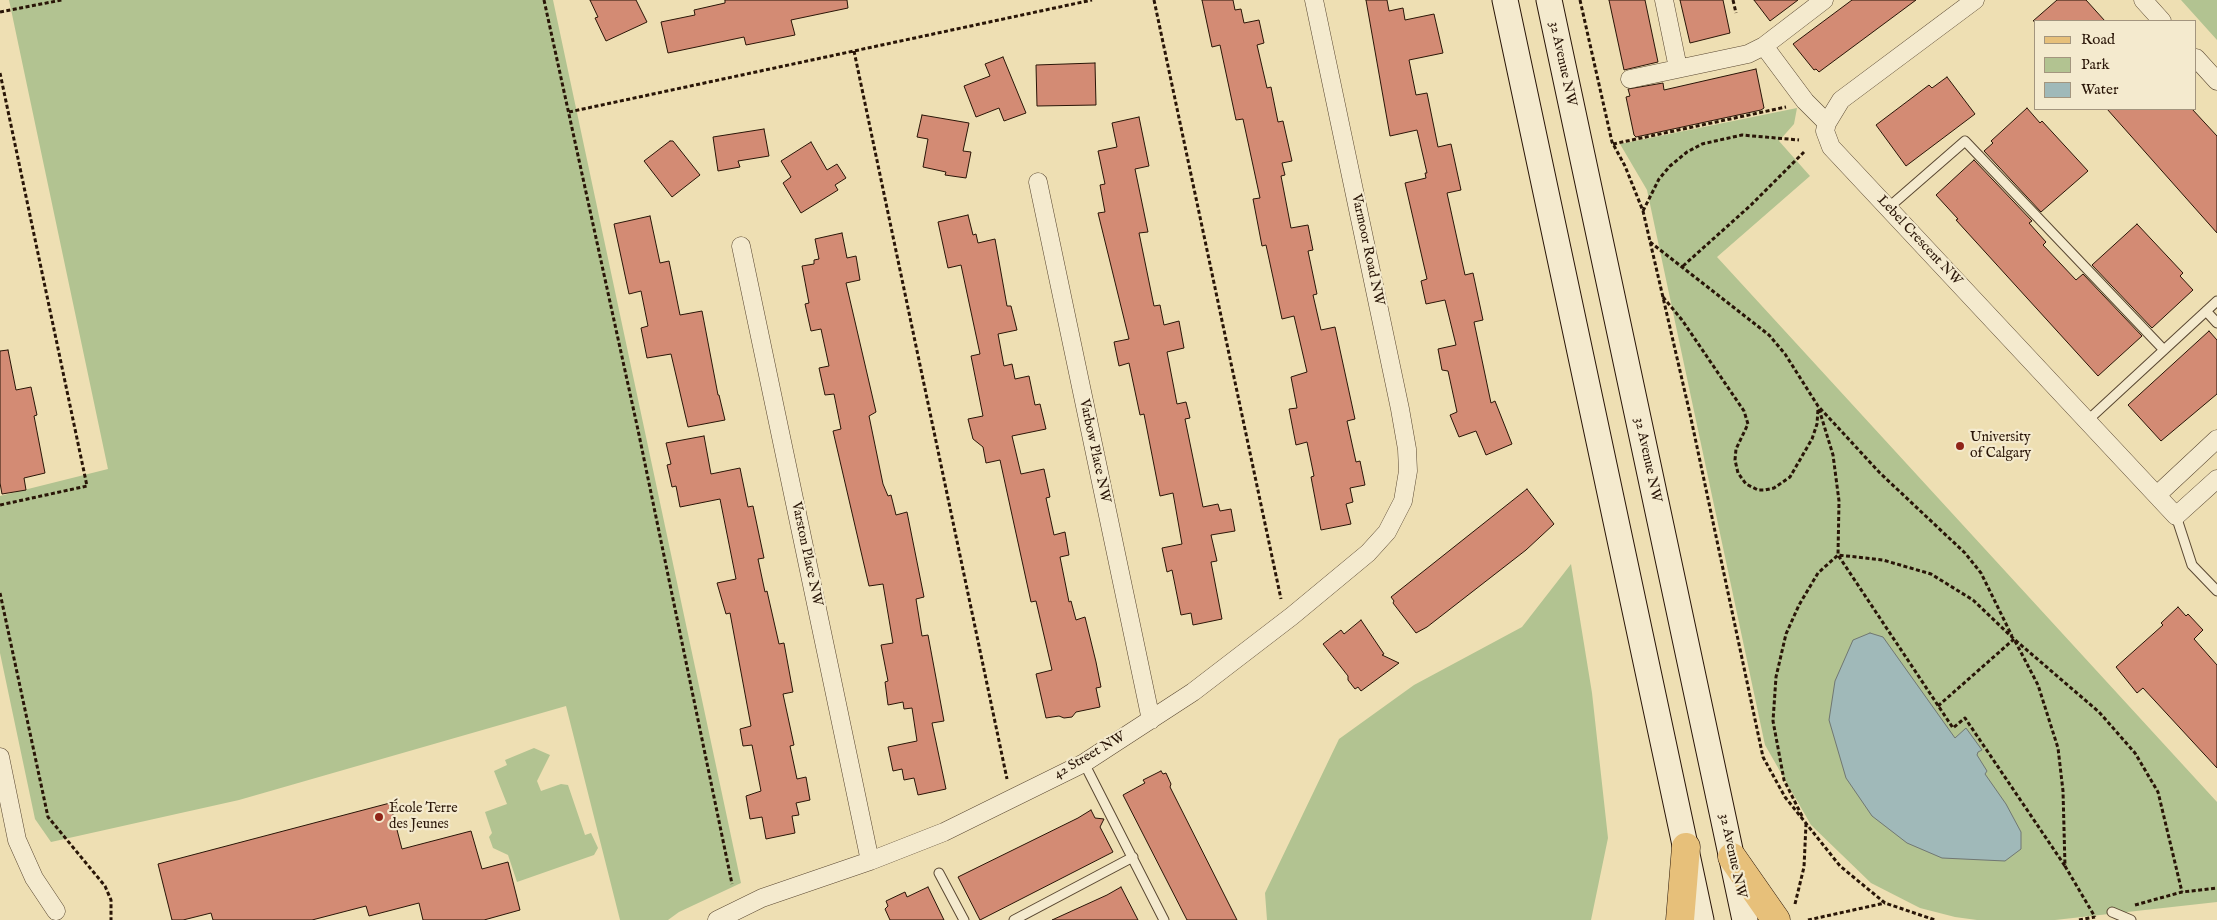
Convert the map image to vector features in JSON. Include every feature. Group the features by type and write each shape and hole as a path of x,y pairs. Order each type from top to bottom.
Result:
{"main road":[{"path":"1505,0 1701,920"},
{"name":"32 Avenue NW","path":"1548,0 1745,920"},
{"path":"1680,920 1686,847"},
{"path":"1732,857 1785,913"}],"street":[{"name":"Varmoor Road NW","path":"1314,0 1400,409 1408,471 1403,501"},
{"path":"1664,0 1678,68"},
{"path":"1630,79 1748,54 1764,46 1824,0"},
{"path":"1764,46 1805,101 1827,122 1841,100 1975,0"},
{"path":"2143,0 2161,20"},
{"path":"2197,59 2217,81"},
{"name":"Lebel Crescent NW","path":"1827,122 1825,132 1831,147 2176,516"},
{"name":"Varbow Place NW","path":"1038,182 1151,720"},
{"name":"Varston Place NW","path":"741,246 870,862"},
{"path":"2157,496 2217,439"},
{"path":"2176,516 2217,479"},
{"name":"42 Street NW","path":"717,920 762,898 870,862 944,832 1084,763 1193,692 1275,629 1368,553 1387,532 1403,501"},
{"path":"0,757 17,840 34,878 56,911"}],"lane":[{"path":"1888,208 1964,141 2164,350"},
{"path":"2087,420 2217,301"},
{"path":"2206,311 2217,323"},
{"path":"2176,516 2192,565 2217,591"},
{"path":"1084,763 1164,920"},
{"path":"1014,920 1133,857"},
{"path":"939,873 964,920"},
{"path":"2112,912 2131,920"}],"path":[{"path":"0,12 62,0"},
{"path":"544,0 638,430 732,884"},
{"path":"569,112 1092,0"},
{"path":"1154,0 1281,599"},
{"path":"1580,0 1613,144 1625,166 1643,211 1690,414 1758,739 1771,774 1785,797 1840,866 1885,903 1935,920"},
{"path":"1733,0 1736,13"},
{"path":"854,51 1007,779"},
{"path":"0,74 87,486 0,505"},
{"path":"1613,144 1792,106"},
{"path":"1643,211 1659,179 1670,166 1686,152 1702,144 1742,135 1798,140"},
{"path":"1683,266 1751,205 1804,152"},
{"path":"1649,242 1683,266 1769,335 1785,354 1818,406 1880,473 1965,552 1992,593 2038,685 2058,748 2063,791 2065,866"},
{"path":"1661,295 1682,320 1744,411 1748,424 1736,449 1735,460 1738,473 1746,484 1758,490 1765,490 1774,488 1790,477 1812,439 1817,424 1818,406"},
{"path":"1818,406 1833,455 1839,502 1838,555 1954,728 1965,718 2065,866 2095,916"},
{"path":"1785,913 1804,867 1806,825 1784,780 1773,721 1773,697 1779,658 1798,606 1818,573 1838,555 1883,560 1931,574 1973,600 2014,639 2099,712 2135,753 2158,792 2182,892"},
{"path":"0,593 48,817 105,886 111,900 111,920"},
{"path":"1938,706 2014,639"},
{"path":"2079,920 2182,892 2217,888"},
{"path":"1808,920 1885,903"}],"green space":[{"path":"9,0 553,0 741,883 679,912 668,920 620,920 566,706 239,800 51,842 35,819 0,653 0,496 108,469"},
{"path":"2181,0 2217,0 2217,40"},
{"path":"1797,108 1794,124 1779,141 1810,176 1717,257 2217,802 2217,902 2055,920 1977,920 1955,917 1920,908 1871,883 1811,825 1765,745 1647,190 1620,144"},
{"path":"1571,564 1592,693 1608,838 1591,920 1267,920 1265,893 1339,739 1414,685 1522,627"},
{"path":"534,748 550,755 537,781 541,791 561,784 568,785 585,835 591,833 598,848 594,855 517,882 508,855 493,848 489,837 492,833 485,812 507,804 494,771 507,765 505,760"}],"water":[{"path":"1870,633 1883,637 1955,738 1966,728 1982,750 1977,755 1987,771 1985,774 2006,804 2021,832 2021,849 2005,861 1942,858 1907,843 1872,816 1846,778 1829,720 1835,681 1853,640"}],"building":[{"path":"590,0 636,0 647,22 606,41 595,18 598,17"},
{"path":"725,0 847,0 848,8 791,20 795,35 746,45 744,37 668,53 661,22 695,15 694,10 725,3"},
{"path":"1202,0 1233,0 1235,10 1241,9 1244,23 1259,20 1264,43 1257,45 1267,88 1271,87 1278,122 1283,121 1292,161 1282,163 1285,175 1281,176 1291,228 1308,225 1313,250 1308,251 1317,294 1313,295 1321,330 1335,327 1355,419 1347,421 1356,462 1360,461 1365,485 1350,488 1353,502 1346,504 1351,524 1321,530 1311,477 1314,476 1307,442 1296,445 1289,409 1297,408 1291,377 1307,372 1294,316 1282,319 1266,245 1262,246 1253,199 1260,198 1243,119 1236,120 1220,45 1212,47"},
{"path":"1366,0 1387,0 1389,11 1403,8 1405,20 1434,14 1443,53 1409,60 1416,95 1427,93 1438,147 1451,144 1461,190 1447,193 1465,275 1473,273 1483,320 1474,322 1491,403 1495,401 1512,444 1486,455 1476,431 1459,437 1450,415 1457,412 1448,371 1442,370 1438,349 1456,345 1445,300 1426,304 1421,281 1427,279 1405,183 1426,178 1425,173 1427,173 1417,130 1390,136"},
{"path":"1609,0 1645,0 1658,62 1624,70"},
{"path":"1680,0 1723,0 1730,33 1690,43"},
{"path":"1754,0 1798,0 1770,21"},
{"path":"1852,0 1916,0 1819,72 1816,69 1814,70 1793,44"},
{"path":"2057,0 2086,0 2104,20 2034,20"},
{"path":"1003,57 1026,113 1004,121 999,108 976,117 964,86 990,76 985,64"},
{"path":"1095,63 1096,105 1037,106 1036,65"},
{"path":"1756,69 1764,108 1761,110 1636,137 1634,135 1626,97 1630,96 1628,89 1663,83 1664,90"},
{"path":"1947,77 1975,114 1906,166 1876,125 1929,85 1932,88"},
{"path":"2027,108 2040,123 2042,121 2088,171 2041,212 1984,151 1993,143 1991,141"},
{"path":"2108,110 2193,110 2217,136 2217,233"},
{"path":"922,115 969,123 963,151 971,152 966,178 945,175 946,172 923,167 928,139 917,137"},
{"path":"1139,117 1149,166 1135,169 1148,232 1139,233 1154,306 1160,305 1164,325 1179,321 1184,348 1167,352 1177,404 1186,402 1190,418 1185,419 1203,507 1218,504 1220,511 1231,509 1235,531 1211,535 1217,561 1211,562 1222,619 1193,625 1191,613 1181,615 1172,570 1167,572 1162,548 1182,544 1173,493 1160,496 1144,414 1140,415 1129,363 1119,366 1114,342 1129,339 1098,213 1105,212 1100,185 1105,184 1098,151 1117,147 1112,123"},
{"path":"764,129 769,156 738,161 740,167 718,171 713,137"},
{"path":"670,141 673,141 700,175 672,197 644,161"},
{"path":"811,142 827,170 837,164 846,178 835,185 838,190 801,213 783,183 791,177 781,161"},
{"path":"1974,160 2032,221 2029,223 2046,242 2043,245 2076,280 2083,274 2142,336 2098,376 1956,220 1958,219 1936,195"},
{"path":"968,215 973,235 976,234 978,243 995,239 1007,306 1011,306 1017,330 998,334 1004,366 1012,364 1015,379 1029,376 1035,405 1040,404 1046,429 1012,436 1021,474 1044,469 1050,497 1046,498 1054,535 1065,532 1069,555 1060,557 1069,602 1071,601 1076,620 1085,617 1096,662 1101,687 1096,688 1100,707 1076,712 1072,717 1046,718 1036,674 1052,670 1036,601 1031,602 1000,460 986,463 983,447 973,439 968,419 983,416 971,356 980,354 961,265 948,268 938,222"},
{"path":"650,216 660,263 669,261 680,315 702,311 718,395 725,420 688,427 671,354 647,358 641,328 648,326 641,291 629,294 614,224"},
{"path":"2137,224 2183,273 2180,276 2193,290 2152,328 2092,265"},
{"path":"842,233 847,258 856,256 860,280 846,283 876,412 869,416 883,484 888,496 891,495 896,515 907,512 924,597 916,599 922,636 928,635 944,721 932,723 946,789 918,795 914,778 904,780 902,769 893,771 888,747 917,741 912,708 904,709 903,702 888,705 885,682 888,681 881,645 893,643 883,584 869,586 833,431 841,429 834,394 825,395 819,368 829,366 821,329 811,331 805,304 809,303 802,266 814,264 814,260 819,259 815,239"},
{"path":"2209,331 2217,340 2217,394 2161,441 2128,405"},
{"path":"8,350 16,390 31,387 37,415 34,416 45,473 24,478 26,490 2,494 0,483 0,351"},
{"path":"704,436 711,474 740,468 748,507 753,506 764,558 758,559 765,592 767,591 779,644 784,643 793,692 783,694 794,745 790,746 797,779 806,777 810,800 796,803 799,815 792,816 795,833 766,839 762,817 750,819 746,796 761,791 752,745 743,746 740,729 751,726 730,613 726,614 717,583 736,579 720,499 680,507 676,486 672,487 667,465 671,464 666,443"},
{"path":"1527,489 1554,524 1526,550 1427,627 1416,633 1393,603 1394,601 1391,597"},
{"path":"2178,607 2186,616 2188,614 2203,630 2194,639 2217,665 2217,768 2143,688 2137,693 2116,667 2163,625 2161,623"},
{"path":"1361,620 1384,654 1382,655 1399,663 1361,691 1358,687 1355,689 1348,680 1348,676 1323,644 1341,630 1344,634"},
{"path":"1161,771 1163,774 1166,773 1171,784 1170,787 1237,920 1187,920 1123,795 1145,783 1143,780"},
{"path":"390,803 402,849 471,831 482,869 508,862 520,910 484,920 423,920 419,903 369,916 366,906 312,920 213,920 211,913 183,920 172,920 158,864"},
{"path":"1091,810 1095,818 1104,819 1100,827 1113,852 980,920 958,877"},
{"path":"928,887 944,920 890,920 885,909 888,906 886,901 905,892 907,897"},
{"path":"1121,887 1138,920 1052,920 1107,895"}],"place":[{"name":"University of Calgary","path":"1960,446"},
{"name":"École Terre des Jeunes","path":"379,817"}]}
